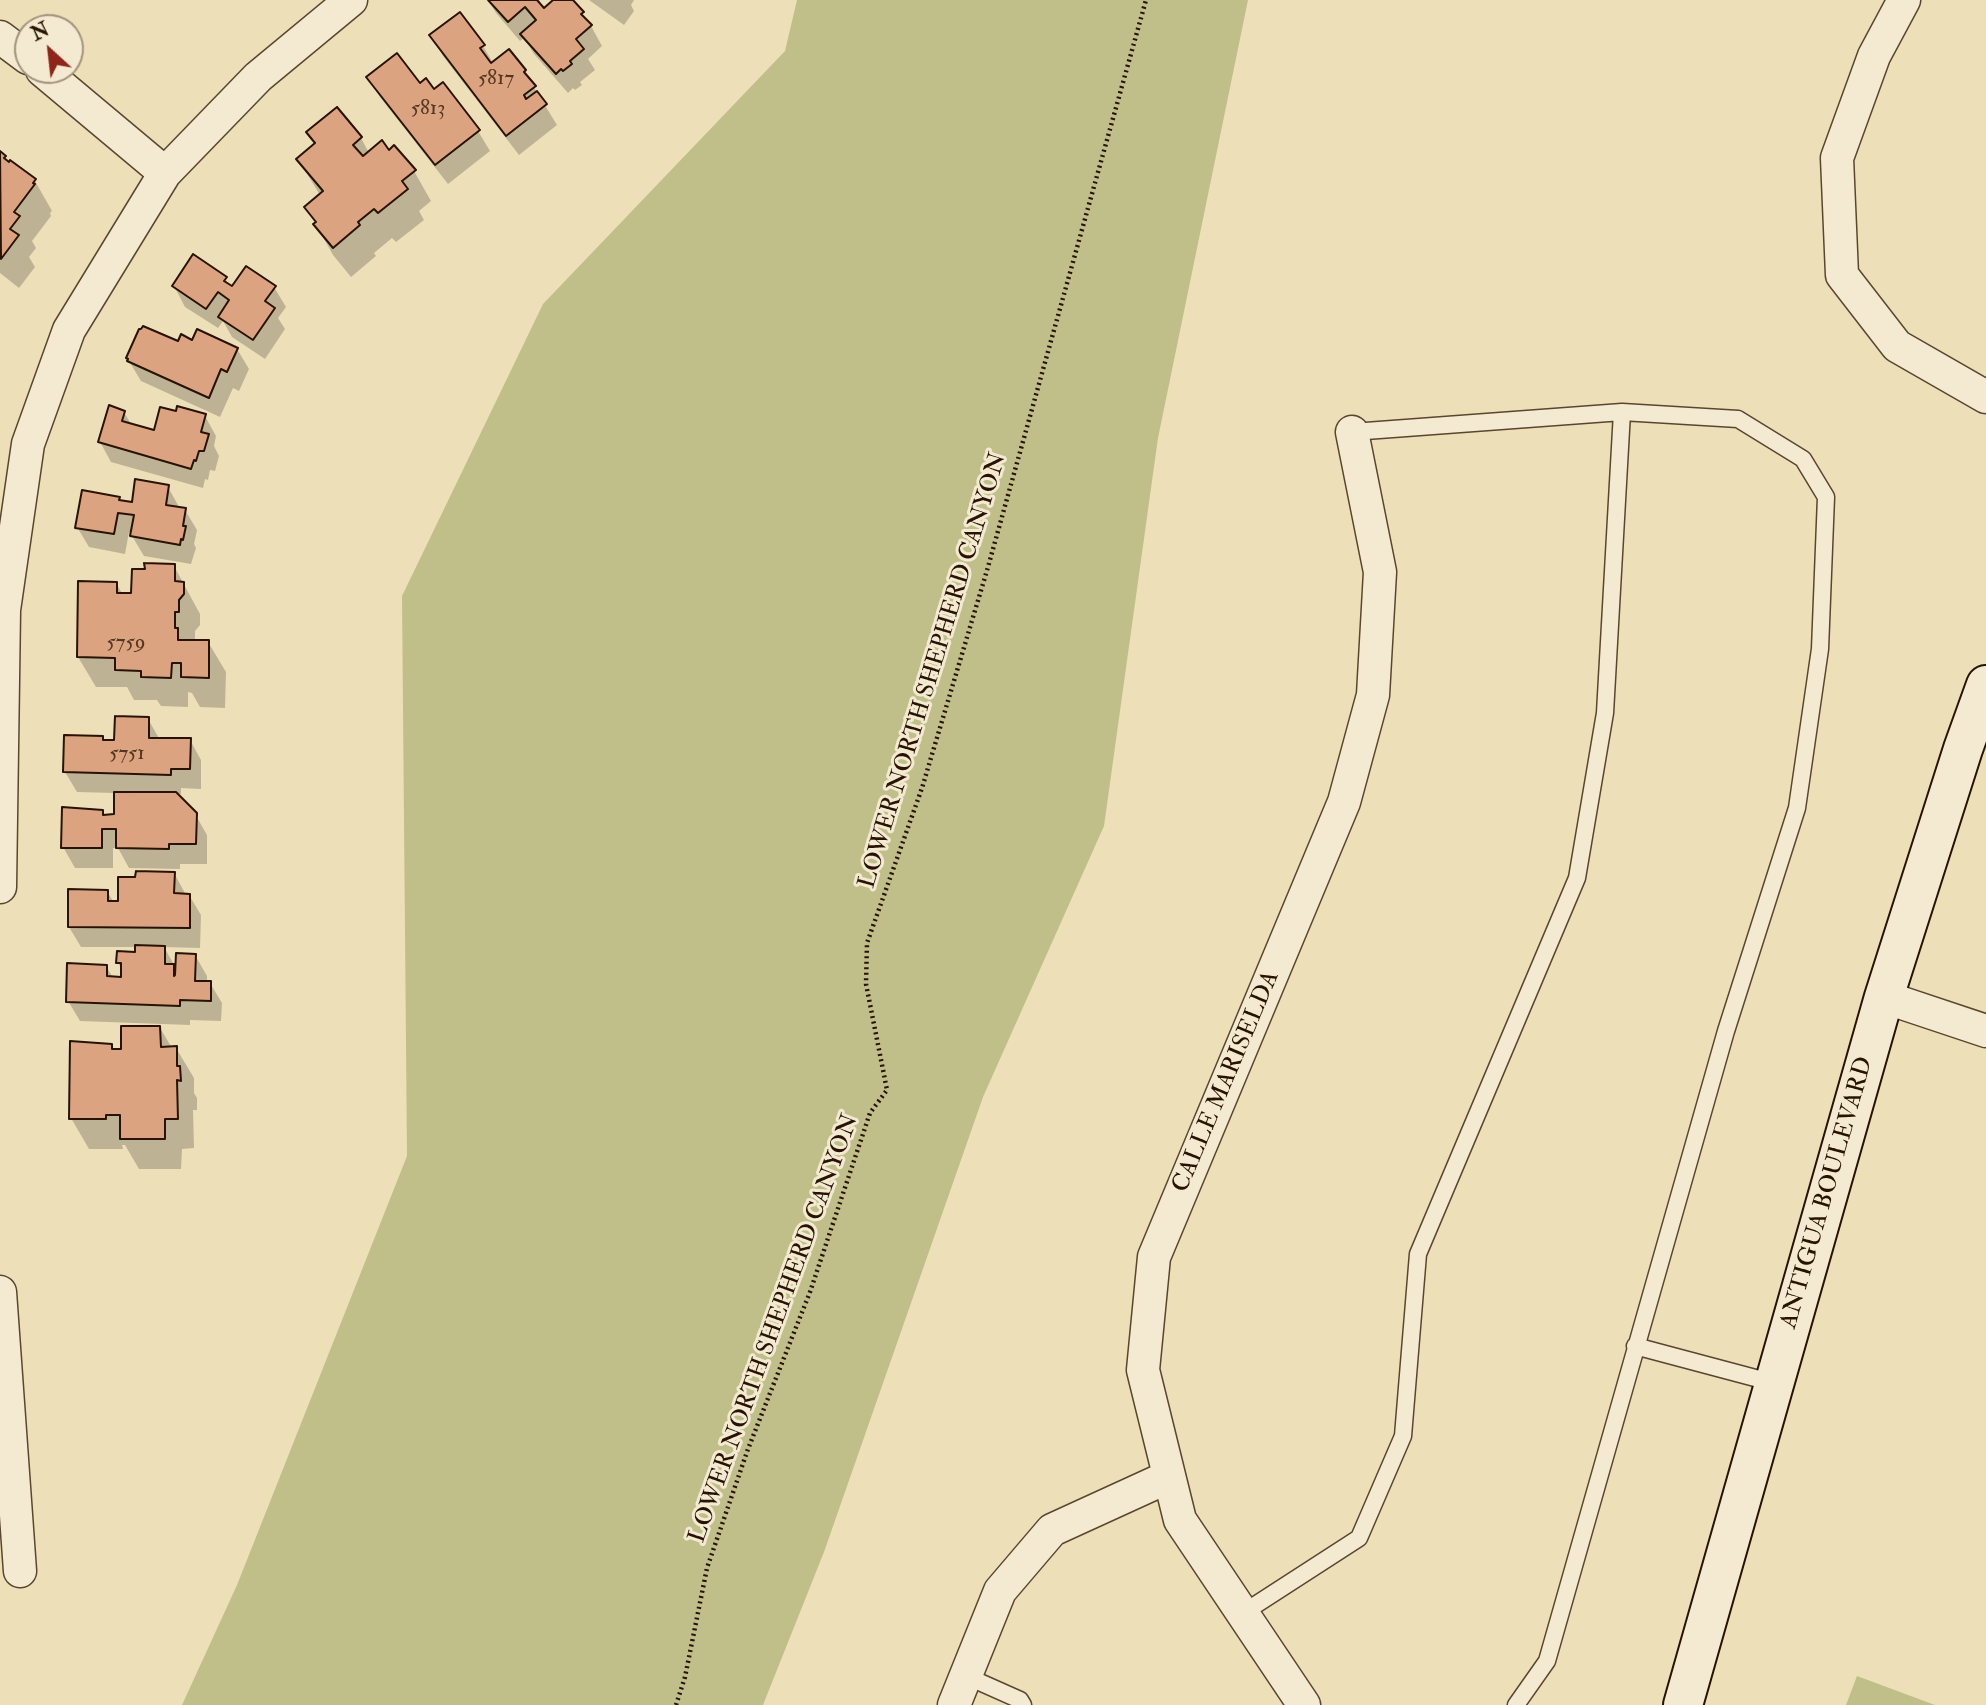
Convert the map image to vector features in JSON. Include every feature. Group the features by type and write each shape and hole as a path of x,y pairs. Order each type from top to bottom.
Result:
{"main road":[{"name":"ANTIGUA BOULEVARD","path":"1682,1705 1884,997 1986,685"}],"street":[{"path":"0,887 5,610 28,444 69,331 165,173 258,77 351,0"},
{"path":"1904,0 1874,56 1837,158 1842,275 1897,346 1986,397"},
{"path":"59,84 165,173"},
{"name":"CALLE MARISELDA","path":"1304,1705 1180,1520 1143,1370 1154,1257 1344,802 1373,695 1380,572 1352,432"},
{"path":"1884,997 1986,1031"},
{"path":"0,1292 20,1571"},
{"path":"954,1705 1000,1591 1052,1530 1168,1477"}],"lane":[{"path":"1243,1613 1359,1538 1403,1436 1418,1254 1577,878 1605,713 1622,412"},
{"path":"1352,432 1622,412 1738,419 1803,460 1826,497 1820,649 1797,808 1726,1031 1547,1661 1516,1705"},
{"path":"1635,1346 1774,1383"},
{"path":"966,1676 1020,1700 1023,1705"}],"path":[{"name":"LOWER NORTH SHEPHERD CANYON","path":"676,1705 685,1676 707,1568 748,1449 810,1292 870,1113 887,1090 866,984 867,943 922,788 988,567 1146,0"}],"shaded area":[{"path":"797,0 1248,0 1158,438 1104,826 983,1097 824,1552 763,1705 182,1705 237,1585 407,1156 402,596 543,304 785,51"},
{"path":"1857,1676 1935,1705 1846,1705"}],"building":[{"path":"488,0 537,0 544,8 553,0 573,0 584,12 581,14 592,25 576,39 584,49 570,61 572,64 556,74 520,34 536,20 525,7 508,22"},
{"path":"460,12 485,45 480,48 491,63 509,49 536,86 524,95 526,99 537,91 547,104 506,136 429,35"},
{"path":"397,53 420,83 426,78 434,89 443,82 480,130 435,165 366,77"},
{"path":"337,107 362,137 353,145 363,156 382,140 389,150 394,145 416,170 402,181 408,189 378,213 374,209 333,248 313,224 316,222 304,207 323,191 296,159 315,143 306,132"},
{"path":"0,151 9,162 10,160 36,179 14,212 20,216 10,229 19,235 1,259"},
{"path":"193,254 227,277 224,281 232,286 246,266 276,286 265,301 275,308 253,340 218,317 229,300 218,292 206,309 172,286"},
{"path":"143,326 178,341 181,334 192,340 197,329 238,348 227,372 221,369 209,398 127,361 139,329"},
{"path":"109,405 125,411 122,421 154,430 160,407 176,411 177,406 206,414 201,432 209,434 204,451 199,451 191,469 98,442"},
{"path":"135,479 169,485 166,505 186,508 183,526 186,526 180,545 130,536 134,515 118,513 114,534 75,528 82,490 132,502"},
{"path":"144,563 175,564 175,581 184,582 179,612 175,612 178,640 209,640 209,678 181,677 181,663 172,663 171,678 141,677 141,671 115,670 115,658 77,657 78,581 117,582 117,593 131,593 132,569 145,569"},
{"path":"115,716 149,717 149,738 191,738 190,769 171,769 171,775 63,772 64,735 103,736 103,740 114,740"},
{"path":"114,792 176,792 197,813 196,844 169,844 169,849 116,848 116,829 102,829 102,848 61,848 62,807 103,810 103,815 114,814"},
{"path":"136,871 175,872 174,893 190,894 190,928 68,927 68,889 108,890 108,901 118,901 118,877 135,877"},
{"path":"135,945 165,946 165,964 174,964 174,976 176,953 196,954 195,981 211,981 211,1001 180,1000 180,1006 66,1002 67,963 107,965 107,976 121,977 121,963 116,963 117,951 135,952"},
{"path":"121,1026 160,1026 161,1047 177,1046 177,1066 180,1066 181,1081 177,1080 178,1119 165,1119 165,1139 120,1139 120,1115 106,1115 106,1119 69,1119 70,1041 112,1044 112,1049 121,1049"}]}
